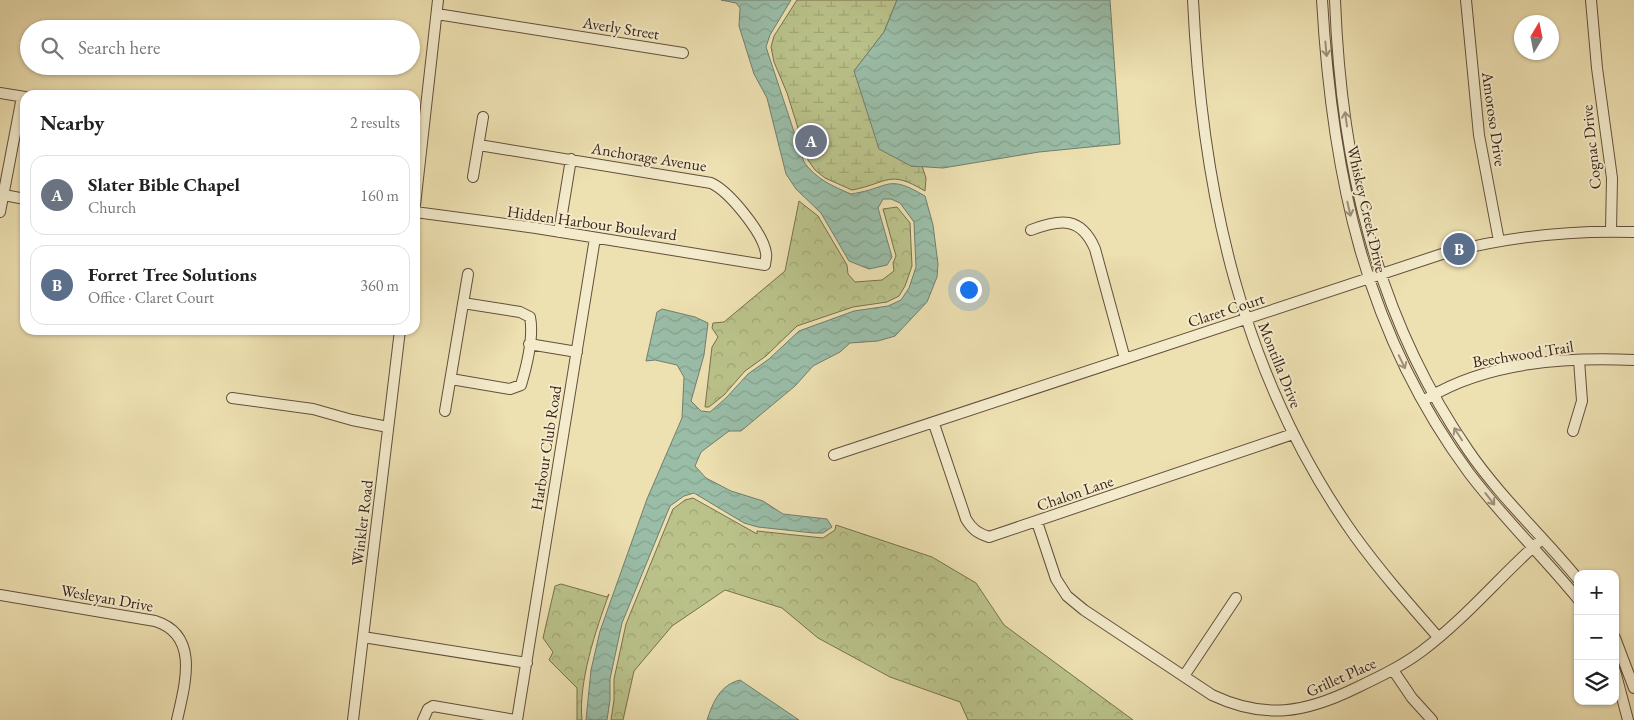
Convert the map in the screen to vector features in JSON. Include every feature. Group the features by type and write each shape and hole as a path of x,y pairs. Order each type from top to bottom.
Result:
{"street":[{"path":"420,146 438,0"},
{"name":"Montilla Drive","path":"1193,0 1201,103 1209,168 1224,244 1245,320 1267,375 1294,434 1354,534 1398,591 1438,637"},
{"name":"Whiskey Creek Drive","path":"1322,0 1330,96 1338,153 1354,235 1368,279 1394,346 1423,401 1469,473 1574,595"},
{"name":"Whiskey Creek Drive","path":"1335,0 1343,99 1360,201 1380,275 1402,331 1434,395 1490,480 1574,575"},
{"name":"Amoroso Drive","path":"1466,0 1477,117 1498,241"},
{"name":"Cognac Drive","path":"1591,0 1596,68 1612,178 1611,231"},
{"name":"Averly Street","path":"437,14 683,53"},
{"path":"0,94 20,97"},
{"path":"0,212 20,112"},
{"path":"474,177 484,116"},
{"name":"Anchorage Avenue","path":"479,145 702,181 721,187 760,238 766,254 765,265"},
{"path":"559,232 571,160"},
{"path":"4,195 20,197"},
{"name":"Hidden Harbour Boulevard","path":"420,213 559,232 765,265"},
{"path":"1031,230 1047,224 1062,222 1077,226 1088,236 1095,249 1125,358"},
{"name":"Claret Court","path":"834,455 934,424 1125,358 1442,254 1498,241 1540,235 1611,231 1634,232"},
{"name":"Harbour Club Road","path":"516,720 527,663 596,238"},
{"path":"445,411 468,274"},
{"path":"451,379 510,389 521,385 532,326 530,317 520,312 463,303"},
{"name":"Winkler Road","path":"353,720 399,335"},
{"path":"529,344 577,352"},
{"path":"1573,431 1582,401 1579,360"},
{"name":"Beechwood Trail","path":"1423,401 1456,382 1487,373 1579,360 1634,360"},
{"path":"232,398 313,409 352,420 388,427"},
{"name":"Chalon Lane","path":"934,424 966,519 971,528 979,534 989,537 1294,434"},
{"name":"Grillet Place","path":"1037,522 1056,579 1067,596 1084,610 1212,695 1252,709 1286,712 1321,704 1393,670 1438,637 1542,539"},
{"name":"Wesleyan Drive","path":"0,595 155,621 170,628 181,639 187,661 178,720"},
{"path":"1184,676 1236,598"},
{"path":"363,636 527,663"},
{"path":"1619,649 1634,688"},
{"path":"1393,670 1412,698 1432,720"},
{"path":"1619,685 1628,720"},
{"path":"1622,695 1634,693"},
{"path":"423,720 428,709 433,706 516,720"}],"green space":[{"path":"797,0 897,0 884,32 854,71 911,166 922,166 926,178 925,191 913,184 895,179 852,190 825,178 815,170 808,160 787,93 774,62 771,47 774,36"},
{"path":"799,201 818,216 847,265 848,274 855,282 882,280 894,271 893,263 896,256 883,209 897,207 910,223 912,266 905,286 899,296 887,302 853,307 797,326 766,356 745,371 724,395 709,407 705,407 712,347 718,337 712,328 713,323 724,322 785,271"},
{"path":"693,498 757,534 757,531 823,538 835,530 836,525 932,557 976,583 1004,625 1133,720 968,720 960,702 890,677 818,638 782,608 725,590 672,626 634,671 623,720 611,720 614,700 614,679 626,624 673,509 685,500"},
{"path":"561,584 607,597 609,594 585,673 581,705 582,720 577,720 577,688 549,660 553,652 543,638 555,586"}],"water":[{"path":"721,0 791,0 770,35 766,47 804,162 819,177 851,194 888,184 895,184 903,185 925,196 933,225 938,264 937,277 927,302 895,336 878,341 850,343 840,352 813,366 795,386 741,431 729,431 701,452 695,466 706,478 731,491 763,501 783,514 827,519 832,527 823,533 813,533 758,527 744,523 694,493 684,496 670,506 622,623 610,679 610,700 607,720 586,720 591,670 600,631 647,499 682,418 684,377 677,365 655,360 646,361 657,312 662,309 695,317 708,323 704,355 691,401 701,411 710,412 748,374 769,359 799,331 854,311 888,306 901,300 909,288 916,267 914,222 900,203 891,199 883,199 878,208 892,257 887,265 869,269 849,261 821,213 796,189 786,174 767,98 754,74 739,26 740,8 736,3"},
{"path":"897,0 1110,0 1120,144 1039,152 943,168 911,166 879,149 854,71 884,32"},
{"path":"740,680 799,720 707,720 722,690 733,682"}],"place":[{"name":"Slater Bible Chapel","path":"811,141"},
{"name":"Forret Tree Solutions","path":"1459,249"}]}
